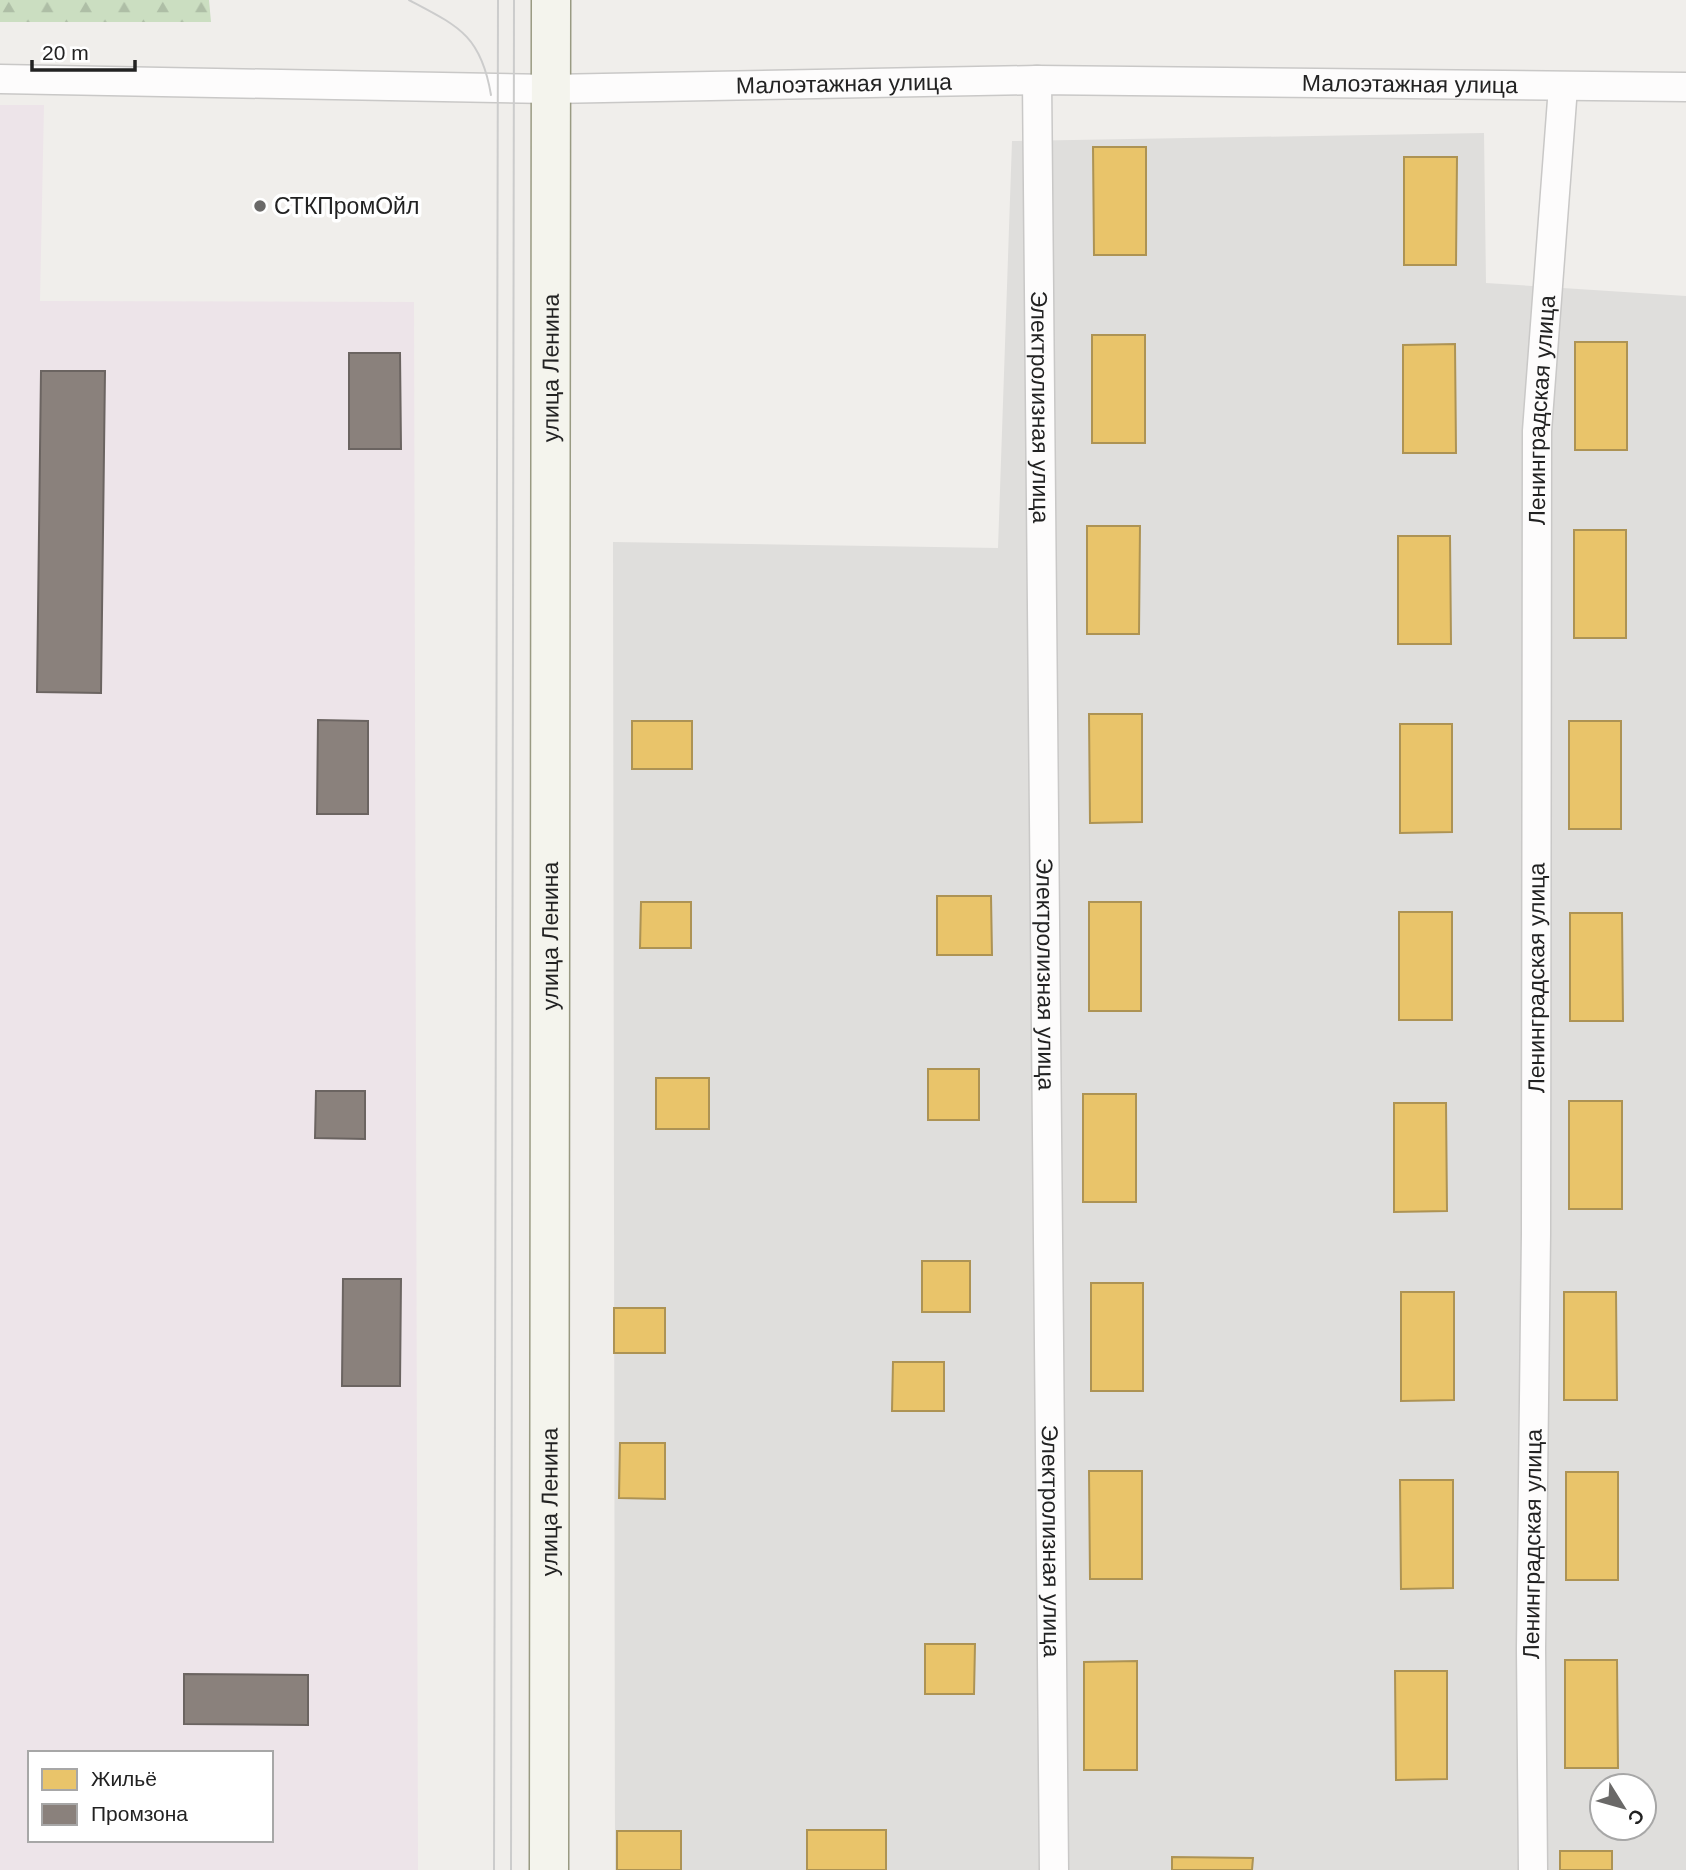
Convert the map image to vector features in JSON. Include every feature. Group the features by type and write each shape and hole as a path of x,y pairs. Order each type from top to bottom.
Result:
{"main road":[{"name":"улица Ленина","path":"549,1870 551,0"}],"street":[{"name":"Малоэтажная улица","path":"0,79 550,89 1037,79 1686,87"},
{"name":"Электролизная улица","path":"1037,79 1054,1870"},
{"name":"Ленинградская улица","path":"1533,1870 1531,1648 1536,1234 1536,430 1563,87"}],"shaded area":[{"path":"0,105 44,105 40,301 414,302 418,1870 0,1870"},
{"path":"1484,133 1486,283 1686,296 1686,1870 615,1870 613,542 998,548 1012,141"}],"green space":[{"path":"0,0 209,0 211,22 0,22"}],"building: Жильё":[{"path":"1093,147 1146,147 1146,255 1094,255"},
{"path":"1404,157 1457,157 1456,265 1404,265"},
{"path":"1092,335 1145,335 1145,443 1092,443"},
{"path":"1575,342 1627,342 1627,450 1575,450"},
{"path":"1455,344 1456,453 1403,453 1403,345"},
{"path":"1087,526 1140,526 1139,634 1087,634"},
{"path":"1574,530 1626,530 1626,638 1574,638"},
{"path":"1398,536 1450,536 1451,644 1398,644"},
{"path":"1089,714 1142,714 1142,822 1090,823"},
{"path":"632,721 692,721 692,769 632,769"},
{"path":"1569,721 1621,721 1621,829 1569,829"},
{"path":"1400,724 1452,724 1452,832 1400,833"},
{"path":"937,896 991,896 992,955 937,955"},
{"path":"641,902 691,902 691,948 640,948"},
{"path":"1089,902 1141,902 1141,1011 1089,1011"},
{"path":"1399,912 1452,912 1452,1020 1399,1020"},
{"path":"1570,913 1622,913 1623,1021 1570,1021"},
{"path":"928,1069 979,1069 979,1120 928,1120"},
{"path":"656,1078 709,1078 709,1129 656,1129"},
{"path":"1083,1094 1136,1094 1136,1202 1083,1202"},
{"path":"1569,1101 1622,1101 1622,1209 1569,1209"},
{"path":"1394,1103 1446,1103 1447,1211 1394,1212"},
{"path":"922,1261 970,1261 970,1312 922,1312"},
{"path":"1091,1283 1143,1283 1143,1391 1091,1391"},
{"path":"1401,1292 1454,1292 1454,1400 1401,1401"},
{"path":"1564,1292 1616,1292 1617,1400 1564,1400"},
{"path":"614,1308 665,1308 665,1353 614,1353"},
{"path":"893,1362 944,1362 944,1411 892,1411"},
{"path":"620,1443 665,1443 665,1499 619,1498"},
{"path":"1089,1471 1142,1471 1142,1579 1090,1579"},
{"path":"1566,1472 1618,1472 1618,1580 1566,1580"},
{"path":"1400,1480 1453,1480 1453,1588 1401,1589"},
{"path":"925,1644 975,1644 974,1694 925,1694"},
{"path":"1565,1660 1617,1660 1618,1768 1565,1768"},
{"path":"1137,1661 1137,1770 1084,1770 1084,1662"},
{"path":"1395,1671 1447,1671 1447,1779 1396,1780"},
{"path":"807,1830 886,1830 886,1870 807,1870"},
{"path":"617,1831 681,1831 681,1870 617,1870"},
{"path":"1560,1851 1612,1851 1612,1870 1560,1870"},
{"path":"1172,1857 1253,1858 1252,1870 1172,1870"}],"building: Промзона":[{"path":"349,353 400,353 401,449 349,449"},
{"path":"41,371 105,371 101,693 37,692"},
{"path":"318,720 368,721 368,814 317,814"},
{"path":"316,1091 365,1091 365,1139 315,1138"},
{"path":"343,1279 401,1279 400,1386 342,1386"},
{"path":"184,1674 308,1675 308,1725 184,1724"}],"tram line":[{"path":"409,0 441,17 474,45 487,75 491,95"},
{"path":"494,1870 498,0"},
{"path":"511,1870 514,0"}],"place":[{"name":"СТКПромОйл","path":"260,206"}]}
